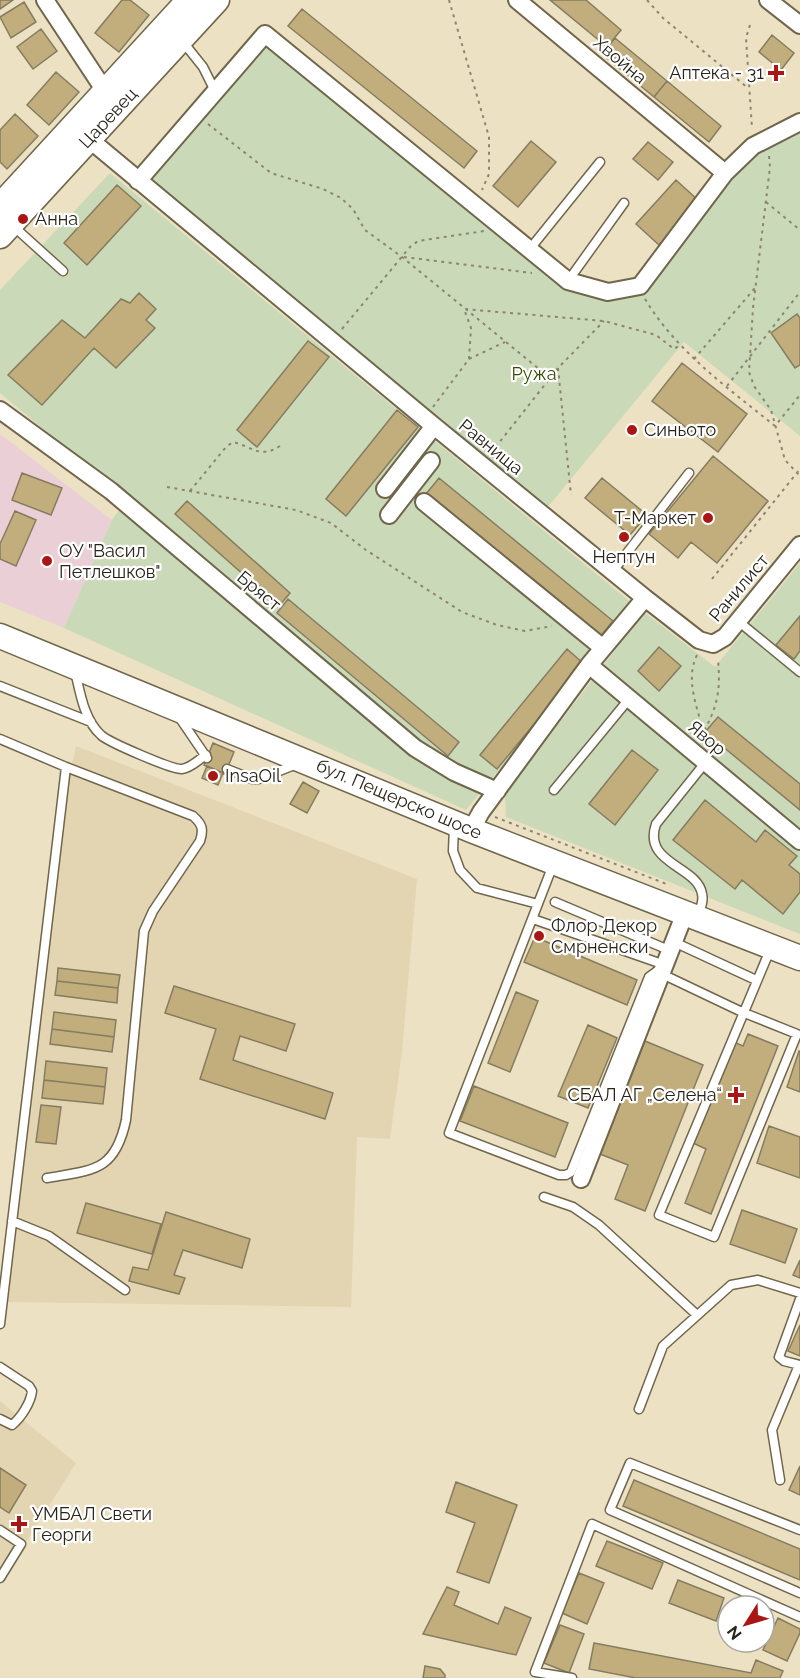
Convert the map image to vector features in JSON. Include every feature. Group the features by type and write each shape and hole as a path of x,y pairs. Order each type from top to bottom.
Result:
{"main road":[{"name":"Царевец","path":"4,222 105,91 189,0"},
{"name":"Царевец","path":"4,222 89,139 217,0"},
{"name":"бул. Пещерско шосе","path":"0,636 463,826 800,958"}],"street":[{"path":"45,0 105,91"},
{"name":"Хвойна","path":"517,0 725,173"},
{"path":"768,0 800,25"},
{"path":"138,181 265,34 529,251 565,278 608,292 640,285 725,173 760,142 800,122"},
{"name":"Равнища","path":"89,139 332,342 645,598"},
{"name":"Бряст","path":"0,410 111,491 415,748 454,772 497,791"},
{"path":"406,492 388,484 429,422"},
{"path":"389,515 431,461"},
{"path":"424,502 603,648"},
{"name":"Ранилист","path":"645,598 699,640 710,642 725,637 800,545"},
{"path":"463,826 497,791 589,665 645,598"},
{"name":"Явор","path":"589,665 800,842"},
{"path":"581,1179 668,958 691,915"}],"lane":[{"path":"181,39 204,67 215,91"},
{"path":"529,251 600,162"},
{"path":"565,278 624,203"},
{"path":"4,222 63,271"},
{"path":"613,571 689,473"},
{"path":"738,621 800,672"},
{"path":"74,668 83,704 100,735 177,769 189,767 206,756 174,709"},
{"path":"0,686 91,722"},
{"path":"554,790 629,699"},
{"path":"0,739 193,816 201,823 203,832 200,841 153,911 144,931 126,1120 114,1155 104,1164 90,1171 47,1178"},
{"path":"691,915 703,902 702,892 696,883 655,848 652,836 656,824 699,757"},
{"path":"227,769 259,779 305,760"},
{"path":"0,1324 66,767"},
{"path":"463,826 453,851 460,870 477,888 538,904"},
{"path":"554,862 449,1133 559,1175 571,1172 649,977 668,958"},
{"path":"555,902 668,958 742,1012 797,1034 714,1237 659,1215 742,1012 771,947"},
{"path":"532,919 668,958 756,980"},
{"path":"544,1197 573,1207 600,1225 697,1316"},
{"path":"12,1221 49,1236 125,1290"},
{"path":"639,1409 663,1346 731,1285 758,1280 800,1293"},
{"path":"780,1479 772,1430 799,1365 784,1361 779,1357 800,1299"},
{"path":"0,1367 29,1386 32,1391 12,1425 0,1419"},
{"path":"800,1530 630,1463 610,1510 800,1593"},
{"path":"572,1678 535,1672 592,1524 800,1617"},
{"path":"0,1530 21,1544 0,1578"}],"path":[{"path":"449,0 489,137 489,174 474,206"},
{"path":"647,0 663,18 748,88"},
{"path":"750,25 746,38 748,88 760,142 770,167 749,372 754,386 771,410 785,460 800,476"},
{"path":"196,114 271,173 323,189 341,198 353,210 365,230 402,256 550,378"},
{"path":"766,202 800,230"},
{"path":"332,342 402,256 418,241 501,228"},
{"path":"402,256 565,278"},
{"path":"637,286 661,324 680,345 775,426"},
{"path":"694,359 756,288"},
{"path":"727,386 800,292"},
{"path":"464,309 604,321 656,335 674,349 680,345"},
{"path":"429,422 469,359 471,328 464,309"},
{"path":"482,465 558,368 604,321"},
{"path":"469,359 505,342"},
{"path":"558,368 571,495"},
{"path":"775,426 800,395"},
{"path":"190,491 226,447 234,442 262,453 271,452 280,446"},
{"path":"712,579 800,469"},
{"path":"167,487 296,510 331,523 366,550 462,612 497,625 525,631 571,622"},
{"path":"703,733 692,689 691,675 693,663 710,642"},
{"path":"699,757 703,733 716,708 719,693 710,642"}],"shaded area":[{"name":"ОУ \"Васил Петлешков\"","path":"0,434 112,520 64,628 0,602"},
{"path":"76,746 417,879 402,1052 390,1139 357,1137 351,1307 7,1302 67,787"},
{"name":"УМБАЛ Свети Георги","path":"0,1401 76,1463 0,1584"}],"green space":[{"name":"Ружа","path":"263,43 560,282 645,291 725,183 756,150 800,130 800,436 684,342 547,508 149,176"},
{"path":"110,173 634,605 466,810 64,628 112,520 127,499 0,393 0,290"},
{"path":"800,563 800,934 506,817 505,794 644,612 715,667"}],"building":[{"path":"0,0 13,0 0,9"},
{"path":"122,0 130,0 149,15 119,52 95,33"},
{"path":"550,0 586,0 621,30 607,47"},
{"path":"24,2 36,22 11,38 0,17"},
{"path":"302,9 477,151 464,168 288,26"},
{"path":"41,29 57,51 33,69 17,47"},
{"path":"772,35 794,53 781,70 759,52"},
{"path":"615,38 667,81 654,97 602,54"},
{"path":"56,72 79,92 49,125 27,105"},
{"path":"667,81 721,126 709,142 654,97"},
{"path":"15,114 38,136 7,169 0,162 0,130"},
{"path":"531,141 556,162 518,207 493,186"},
{"path":"648,142 673,162 658,180 633,159"},
{"path":"676,180 699,201 659,245 636,224"},
{"path":"117,185 141,206 87,265 64,243"},
{"path":"139,293 156,309 146,320 155,328 116,368 94,348 42,405 8,375 62,320 85,338 121,299 130,303"},
{"path":"797,314 800,318 800,365 795,368 771,333"},
{"path":"308,341 329,357 257,447 237,430"},
{"path":"682,363 747,414 718,452 652,401"},
{"path":"397,410 418,427 346,516 326,499"},
{"name":"Т-Маркет","path":"713,456 768,501 717,563 691,542 678,558 649,534"},
{"path":"22,473 62,488 51,515 12,500"},
{"path":"439,478 613,621 599,638 426,494"},
{"path":"602,478 647,515 630,535 585,498"},
{"path":"187,501 290,593 279,606 175,514"},
{"path":"15,511 36,520 16,566 0,559 0,544"},
{"path":"288,599 459,742 448,756 277,613"},
{"path":"800,616 800,651 794,659 776,645"},
{"path":"659,647 681,666 659,691 638,671"},
{"path":"567,649 584,664 497,769 480,755"},
{"path":"718,717 800,784 800,810 705,732"},
{"path":"213,743 234,752 225,774 204,765"},
{"path":"632,750 658,770 615,825 589,804"},
{"path":"207,766 223,773 218,785 202,778"},
{"path":"303,782 319,791 307,813 290,804"},
{"path":"705,800 756,842 765,830 797,856 789,865 800,874 800,892 783,914 742,880 735,889 673,840"},
{"path":"535,937 637,980 627,1005 524,962"},
{"path":"58,968 120,975 118,988 57,981"},
{"path":"57,981 118,988 117,1003 55,995"},
{"path":"174,986 295,1024 286,1051 240,1036 233,1060 333,1093 325,1119 200,1079 216,1029 165,1013"},
{"path":"516,992 538,1001 510,1072 488,1063"},
{"path":"54,1012 116,1020 114,1037 52,1029"},
{"path":"588,1025 617,1038 588,1108 558,1096"},
{"path":"52,1029 114,1037 112,1052 50,1044"},
{"name":"СБАЛ АГ „Селена“","path":"748,1034 778,1046 711,1214 685,1203 706,1149 693,1143 734,1042 743,1046"},
{"path":"645,1041 703,1065 645,1211 615,1199 628,1165 600,1154"},
{"path":"800,1051 800,1092 787,1087"},
{"path":"46,1061 107,1068 105,1087 44,1080"},
{"path":"44,1080 105,1087 103,1104 42,1098"},
{"path":"474,1086 568,1123 555,1157 460,1121"},
{"path":"41,1105 61,1107 56,1144 36,1142"},
{"path":"769,1126 800,1137 800,1178 757,1163"},
{"path":"86,1203 161,1224 152,1254 77,1233"},
{"path":"742,1210 797,1229 785,1263 730,1244"},
{"path":"166,1212 250,1239 242,1268 183,1250 174,1275 185,1278 179,1294 129,1281 133,1267 148,1270"},
{"path":"800,1260 800,1278 793,1275"},
{"path":"800,1325 800,1356 788,1351"},
{"path":"800,1466 800,1495 789,1490"},
{"path":"0,1468 26,1485 9,1513 0,1507"},
{"path":"634,1480 800,1549 800,1580 623,1506"},
{"path":"456,1482 517,1505 489,1583 457,1572 475,1523 446,1512"},
{"path":"607,1541 663,1563 652,1589 596,1566"},
{"path":"579,1573 604,1583 587,1624 562,1613"},
{"path":"678,1580 716,1595 716,1621 669,1603"},
{"path":"447,1587 459,1592 454,1605 498,1624 505,1607 531,1618 516,1655 423,1634"},
{"path":"778,1618 800,1629 787,1661 772,1654 776,1654"},
{"path":"560,1625 584,1634 569,1673 544,1663"},
{"path":"594,1643 751,1673 756,1660 783,1671 780,1678 636,1678 589,1669"},
{"path":"425,1666 440,1669 445,1678 423,1678"}],"place":[{"name":"Аптека - 31","path":"776,73"},
{"name":"Анна","path":"23,219"},
{"name":"Синьото","path":"632,430"},
{"name":"Т-Маркет","path":"708,518"},
{"name":"Нептун","path":"624,537"},
{"name":"ОУ \"Васил Петлешков\"","path":"47,561"},
{"name":"InsaOil","path":"213,776"},
{"name":"Флор Декор Смрненски","path":"539,936"},
{"name":"СБАЛ АГ „Селена“","path":"736,1095"},
{"name":"УМБАЛ Свети Георги","path":"19,1524"}]}
